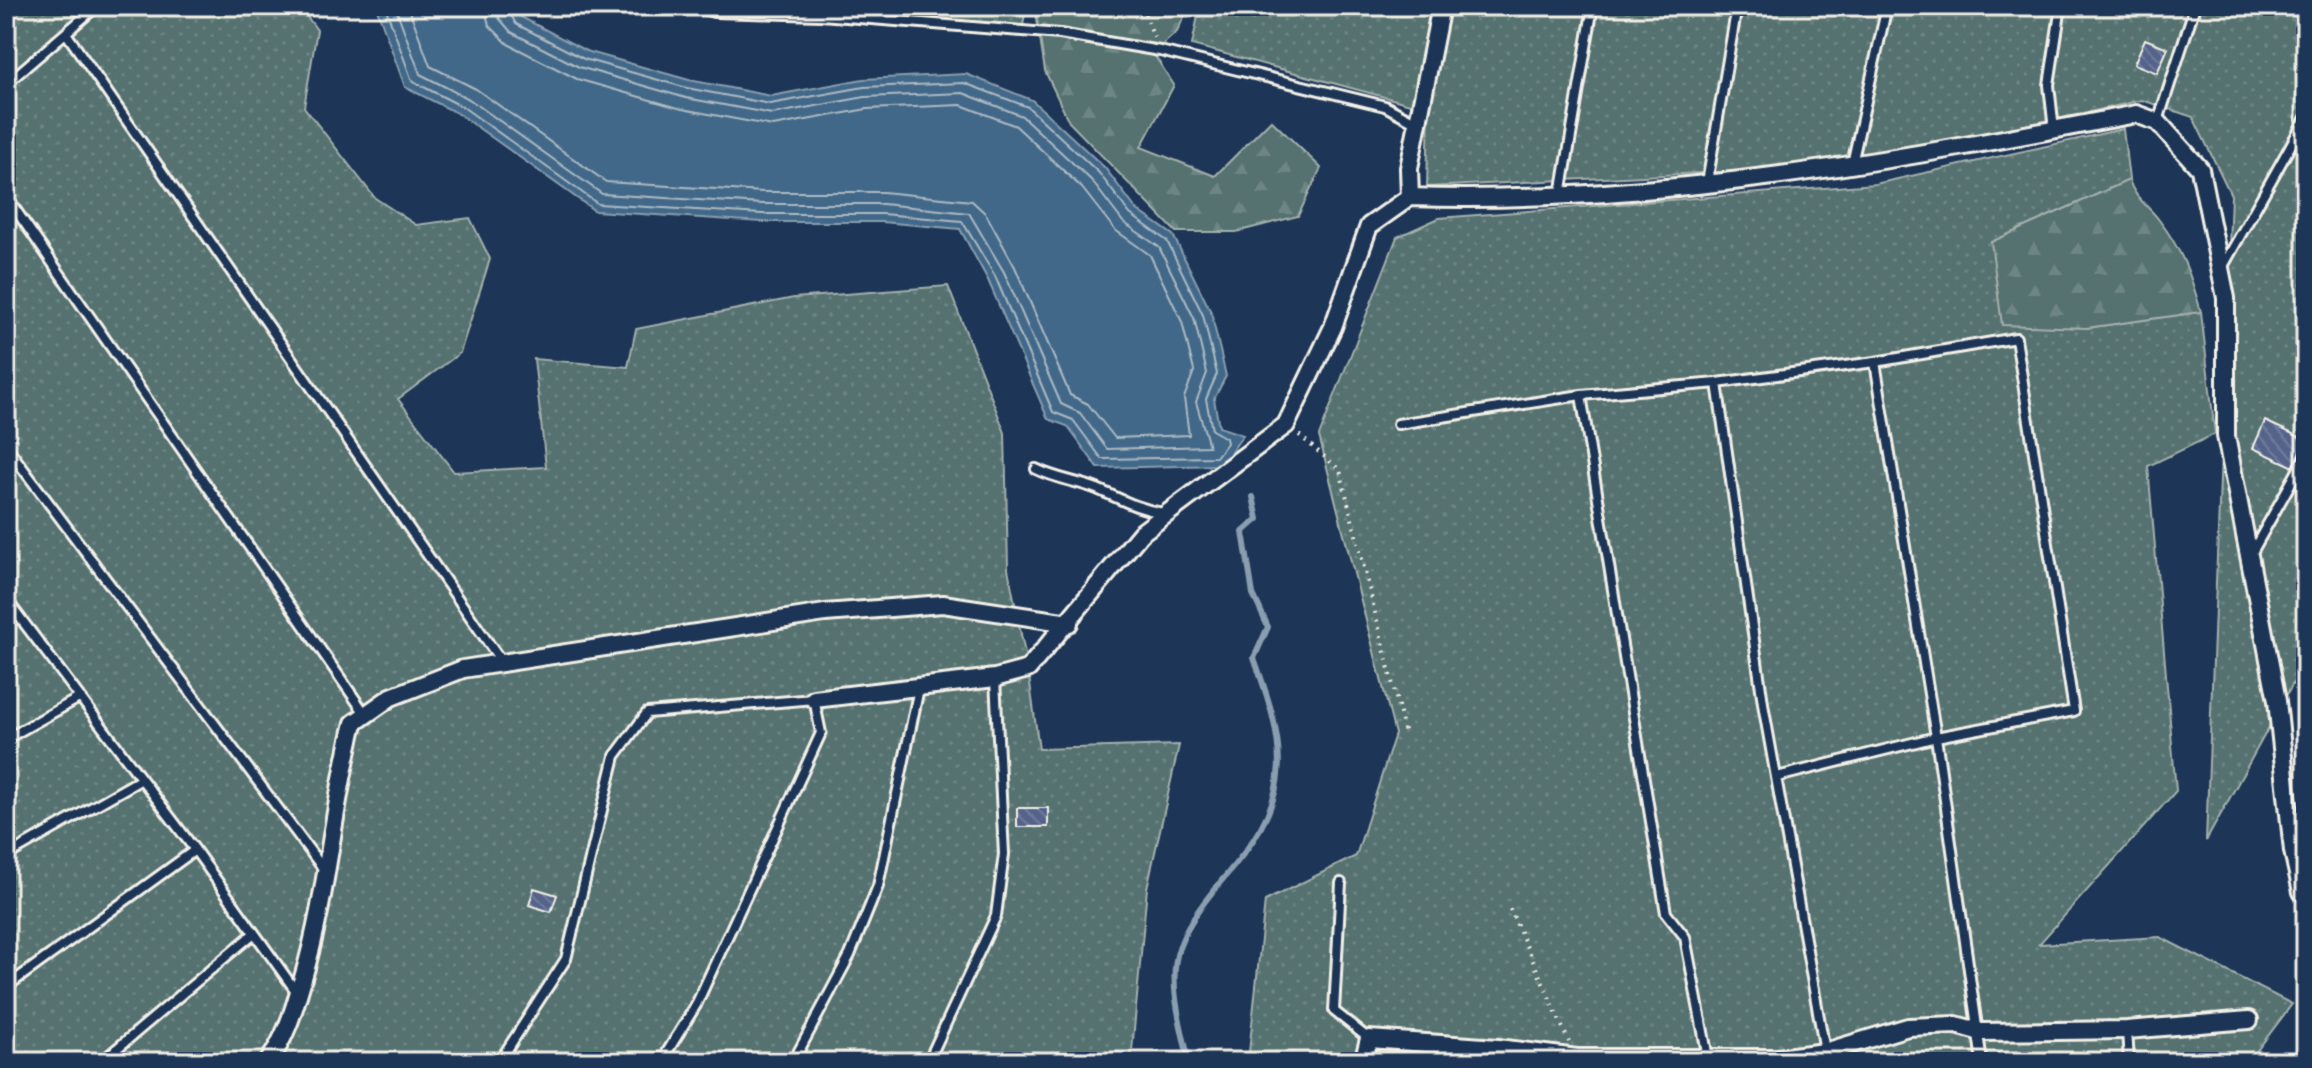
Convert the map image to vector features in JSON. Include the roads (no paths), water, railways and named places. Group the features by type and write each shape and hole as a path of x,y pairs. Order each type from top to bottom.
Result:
{"street":[{"path":"1410,197 1409,168 1441,6"},
{"path":"814,699 995,678 1028,669 1141,533 1286,425 1333,327 1369,226 1410,197 1561,195 1707,183 1851,165 2136,114 2158,122 2200,169 2226,298 2226,436 2277,701 2293,851 2302,892 2306,895"},
{"path":"268,1062 285,1038 320,922 347,748 354,723 391,697 463,669 825,613 943,604 1069,623"},
{"path":"2293,851 2306,826"},
{"path":"1363,1062 1369,1039 1496,1055 1577,1060 1826,1057 1908,1027 1956,1025 1981,1032 2127,1030 2249,1020"}],"lane":[{"path":"6,84 97,6"},
{"path":"692,6 714,12 821,15 989,27 1160,51 1385,106 1418,124"},
{"path":"1561,195 1593,6"},
{"path":"1707,183 1737,6"},
{"path":"1851,165 1887,6"},
{"path":"2054,130 2049,85 2061,6"},
{"path":"2158,122 2195,6"},
{"path":"66,33 503,664"},
{"path":"2220,270 2306,118"},
{"path":"6,196 366,715"},
{"path":"1398,424 1581,395 1717,383 1875,362 2016,338 2074,711 1936,737 1777,777"},
{"path":"1875,362 1936,737 1981,1032 1982,1062"},
{"path":"1717,383 1777,777 1826,1057"},
{"path":"1581,395 1666,913 1685,937 1708,1059"},
{"path":"6,446 327,873"},
{"path":"2248,558 2306,456"},
{"path":"1036,469 1056,479 1096,489 1136,509 1168,514"},
{"path":"6,599 195,850 298,995"},
{"path":"6,617 15,611"},
{"path":"928,1062 996,916 1004,854 995,678"},
{"path":"793,1062 850,955 878,886 919,688"},
{"path":"6,739 79,698"},
{"path":"499,1062 566,959 615,756 647,713 814,699 821,733 696,1005 661,1062"},
{"path":"6,856 140,780"},
{"path":"6,987 195,850"},
{"path":"1341,883 1334,1011 1369,1039"},
{"path":"101,1062 253,934"},
{"path":"2127,1030 2129,1062"}],"water":[{"path":"376,6 512,6 521,17 586,51 689,80 771,96 863,79 966,74 1032,100 1105,168 1136,209 1173,235 1211,312 1226,376 1214,399 1219,427 1243,435 1222,465 1098,468 1067,426 1048,419 988,280 960,229 882,222 762,222 595,211 459,114 405,87"}],"waterway":[{"path":"1189,1062 1175,990 1179,948 1196,914 1253,840 1267,815 1276,791 1279,767 1273,716 1254,658 1268,627 1253,594 1243,532 1258,519 1253,497"}]}
